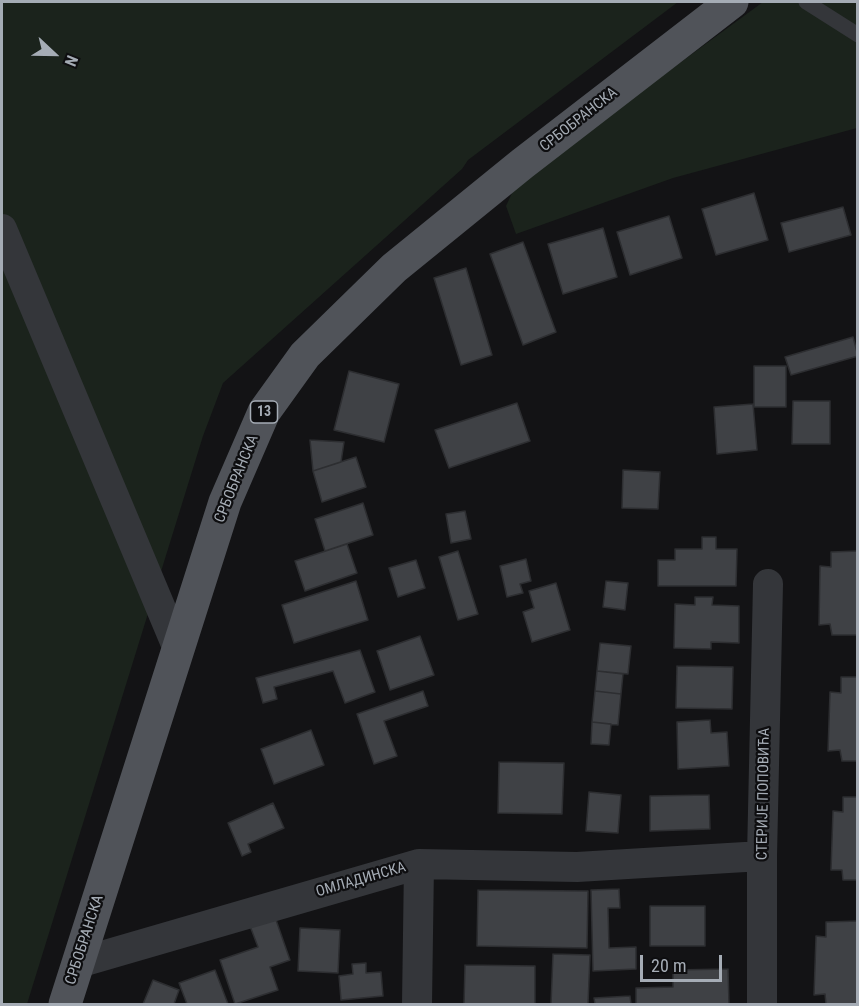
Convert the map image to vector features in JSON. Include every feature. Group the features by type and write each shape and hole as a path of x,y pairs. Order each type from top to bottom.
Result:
{"main road":[{"name":"СРБОБРАНСКА","path":"65,1005 225,502 264,412 305,355 394,268 522,164 732,2"}],"street":[{"path":"2,229 178,649"},
{"name":"СТЕРИЈЕ ПОПОВИЋА","path":"762,1005 762,856 768,584"},
{"name":"ОМЛАДИНСКА","path":"78,963 418,864 577,867 762,856"},
{"path":"417,1005 418,864"}],"lane":[{"path":"806,2 858,35"}],"shaded area":[{"path":"2,2 678,2 468,160 462,169 223,383 203,436 27,1004 2,1004"},
{"path":"763,2 857,2 857,128 673,178 516,234 506,206 517,182"}],"building":[{"path":"754,193 768,240 716,255 702,209"},
{"path":"843,207 851,235 789,252 781,223"},
{"path":"669,216 682,258 630,275 617,232"},
{"path":"603,228 617,277 563,294 548,244"},
{"path":"523,242 556,332 523,345 490,254"},
{"path":"466,268 492,355 461,365 434,278"},
{"path":"853,337 858,356 791,375 785,357"},
{"path":"754,366 786,366 786,407 754,407"},
{"path":"349,371 399,384 384,442 334,430"},
{"path":"793,401 830,401 830,444 792,444"},
{"path":"517,403 530,441 449,468 435,430"},
{"path":"753,404 757,450 717,454 714,407"},
{"path":"310,440 344,442 341,462 313,471"},
{"path":"356,457 366,487 322,502 313,471"},
{"path":"623,470 660,472 658,509 622,508"},
{"path":"363,503 373,535 325,551 315,519"},
{"path":"465,511 471,539 451,543 446,514"},
{"path":"702,537 716,537 716,549 737,549 736,586 658,586 658,560 675,560 675,549 702,549"},
{"path":"347,544 357,573 305,591 295,561"},
{"path":"458,551 478,614 458,620 439,557"},
{"path":"858,551 858,635 832,635 830,624 819,625 820,566 831,567 831,552"},
{"path":"526,559 531,581 520,584 523,593 507,597 500,566"},
{"path":"416,560 425,588 398,597 389,568"},
{"path":"356,581 368,620 294,643 282,605"},
{"path":"606,581 628,583 625,610 603,607"},
{"path":"556,583 570,630 532,642 523,612 534,608 529,591"},
{"path":"695,597 713,597 712,605 739,606 739,643 711,642 711,649 674,648 675,604 695,605"},
{"path":"420,636 434,675 390,690 377,651"},
{"path":"600,643 631,646 628,674 597,671"},
{"path":"360,650 375,692 345,703 333,671 274,687 277,699 263,703 256,678"},
{"path":"677,666 733,667 732,709 676,708"},
{"path":"597,671 623,674 621,694 595,691"},
{"path":"841,677 858,677 858,761 842,761 840,750 828,751 830,692 841,693"},
{"path":"423,691 428,706 384,721 397,756 374,764 357,714"},
{"path":"595,691 621,694 618,725 592,722"},
{"path":"710,720 711,733 727,732 729,766 678,769 677,722"},
{"path":"592,722 611,724 609,745 591,744"},
{"path":"311,730 324,765 274,784 261,749"},
{"path":"499,762 564,763 562,814 498,813"},
{"path":"589,792 621,795 618,833 586,831"},
{"path":"709,795 710,829 650,831 650,796"},
{"path":"843,797 858,797 858,880 843,880 842,870 831,870 833,811 843,812"},
{"path":"273,803 284,828 248,844 251,852 242,856 228,823"},
{"path":"619,889 620,908 608,908 609,948 636,947 636,969 593,971 591,890"},
{"path":"478,890 588,891 587,948 477,946"},
{"path":"650,906 705,906 705,946 650,946"},
{"path":"275,917 290,960 270,967 278,990 235,1004 220,960 258,947 250,926"},
{"path":"858,921 858,1004 826,1004 825,994 814,995 816,936 826,937 826,922"},
{"path":"300,928 340,930 338,973 298,971"},
{"path":"553,954 590,955 588,1004 551,1004"},
{"path":"366,963 366,973 381,972 383,996 341,1000 339,976 353,974 352,964"},
{"path":"465,965 535,966 535,1004 464,1004"},
{"path":"728,969 729,1004 636,1004 636,988 673,987 673,970"},
{"path":"215,970 228,1004 187,1004 179,983"},
{"path":"153,980 179,990 174,1004 143,1004"},
{"path":"630,996 631,1004 595,1004 594,998"}]}
